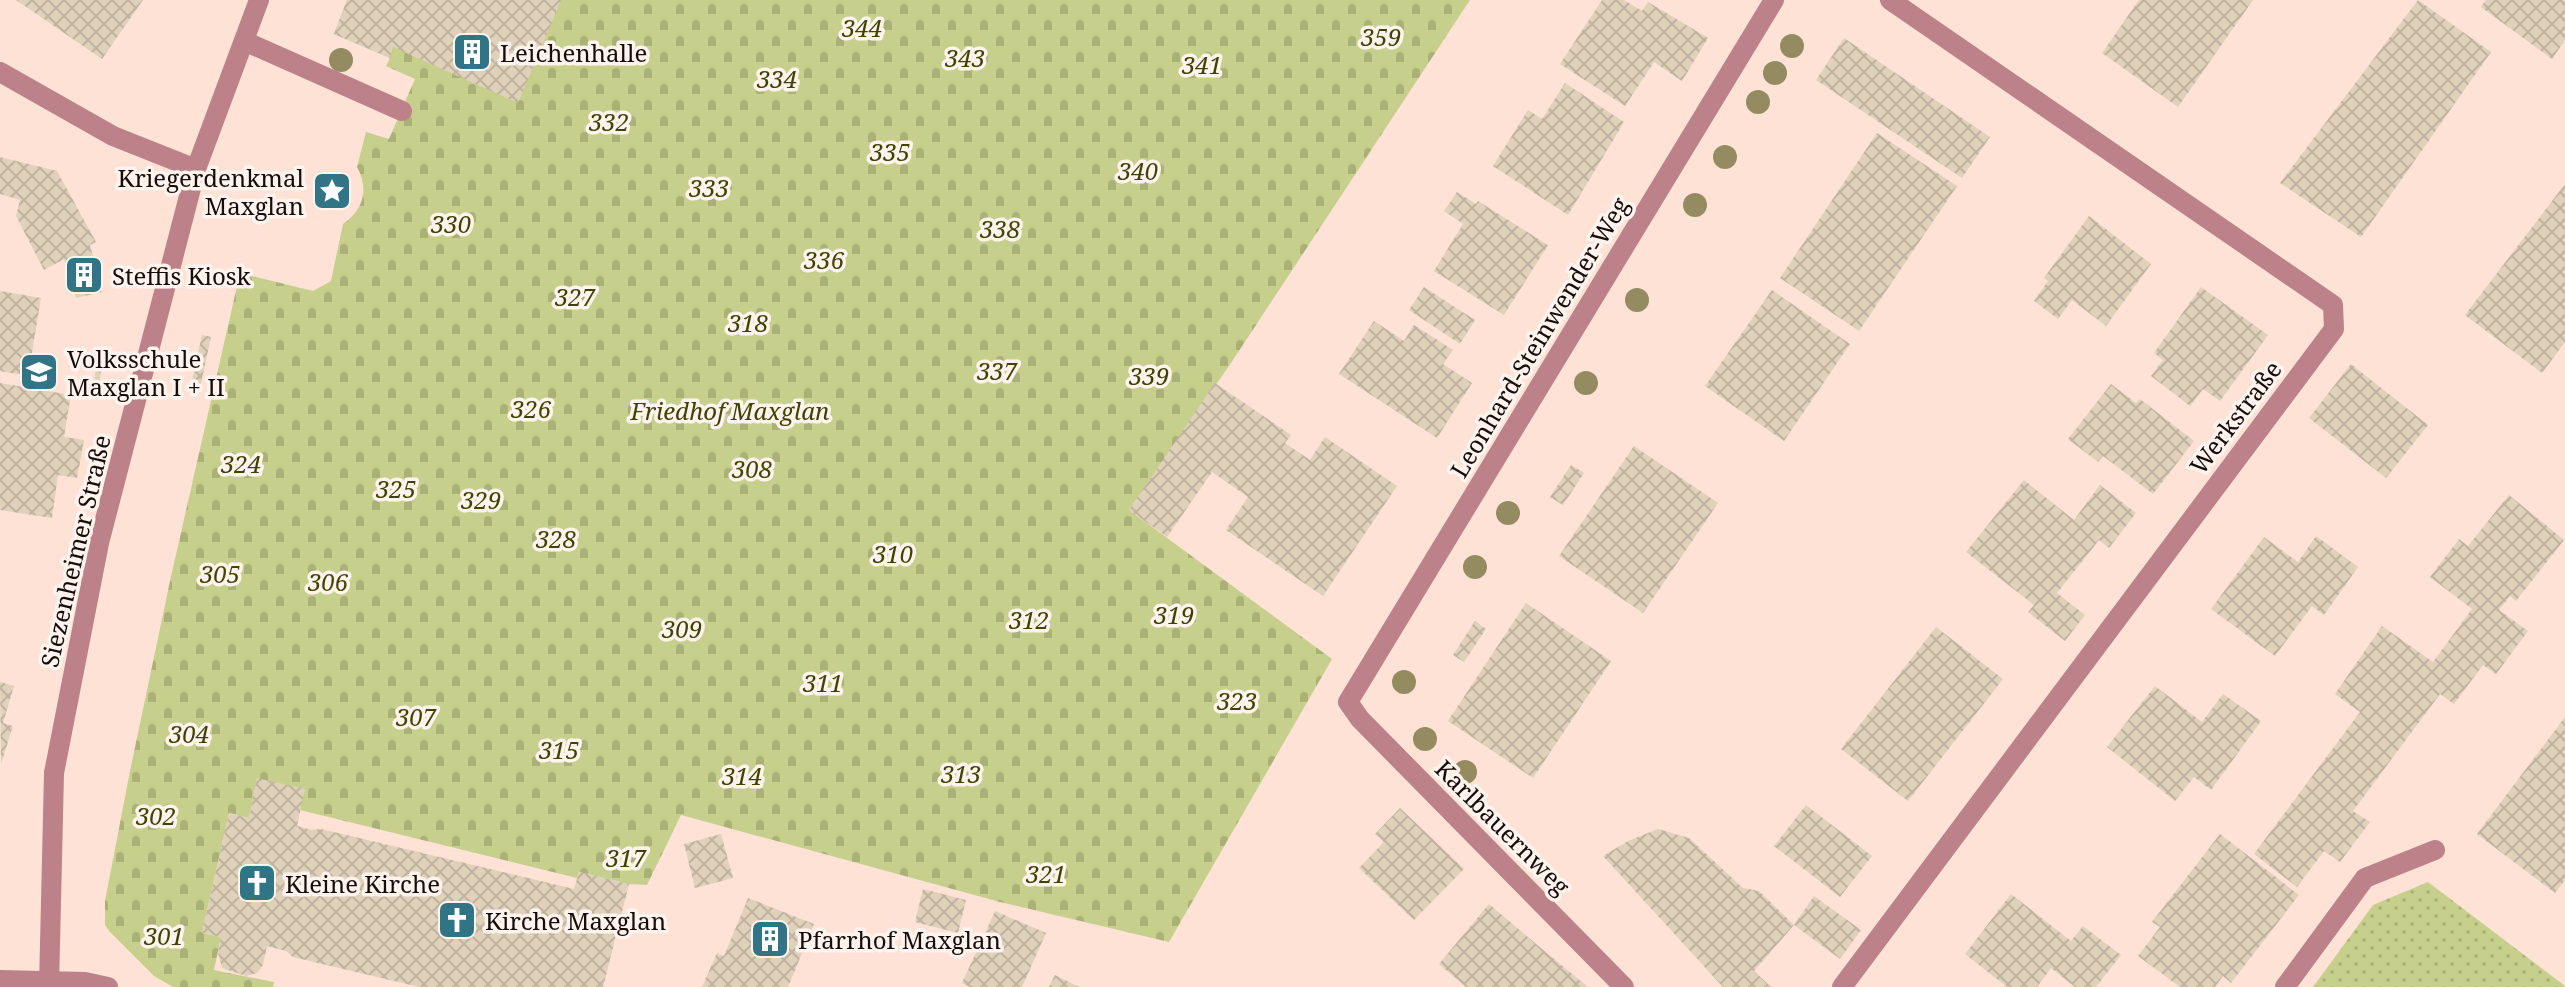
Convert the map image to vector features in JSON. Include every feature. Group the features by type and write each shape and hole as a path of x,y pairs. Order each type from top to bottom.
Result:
{"street":[{"name":"Siezenheimer Straße","path":"49,984 54,773 99,543 196,169 259,0"},
{"name":"Leonhard-Steinwender-Weg","path":"1348,702 1774,0"},
{"name":"Werkstraße","path":"1842,987 2334,329 2333,305 1890,0"},
{"path":"244,41 402,111"},
{"path":"0,72 113,136 196,169"},
{"name":"Karlbauernweg","path":"1348,702 1360,719 1624,987"},
{"path":"2285,987 2365,878 2435,850"},
{"path":"0,980 49,984 85,982 108,987"}],"green space":[{"name":"Friedhof Maxglan","path":"347,0 1470,0 1229,366 1129,510 1332,659 1169,942 1000,902 681,815 647,885 579,872 577,878 300,810 257,779 249,818 229,813 202,933 221,937 214,970 274,982 273,987 173,987 154,976 110,932 105,925 105,901 130,771 240,273 313,291 331,281 343,224 356,212 362,198 363,183 357,167 366,132 389,139 415,79 386,66 390,58 334,34"},
{"path":"2428,882 2565,987 2313,987 2373,905"}],"building":[{"path":"16,0 143,0 102,59"},
{"name":"Leichenhalle","path":"347,0 561,0 518,103 393,47 390,58 334,34"},
{"path":"1602,0 1624,0 1642,11 1648,2 1708,38 1682,81 1654,62 1625,106 1560,64"},
{"path":"2139,0 2253,0 2178,107 2102,53"},
{"path":"2418,0 2491,52 2361,237 2280,183"},
{"path":"2486,0 2565,0 2565,40 2552,59 2481,7"},
{"path":"1844,38 1990,137 1962,178 1816,80"},
{"path":"1565,83 1624,122 1568,215 1493,166 1528,110 1542,119"},
{"path":"1877,133 1957,186 1859,331 1780,278"},
{"path":"0,157 57,171 96,242 90,245 102,292 76,298 64,259 44,270 16,216 20,200 0,194"},
{"path":"2565,184 2565,342 2542,373 2465,315"},
{"path":"1457,192 1476,204 1478,201 1548,245 1504,315 1434,271 1463,224 1444,211"},
{"path":"2089,216 2151,264 2106,326 2072,300 2058,319 2034,301 2048,281 2044,278"},
{"path":"1424,287 1475,320 1460,344 1409,310"},
{"path":"2201,287 2268,335 2220,401 2203,389 2190,406 2151,376 2163,360 2154,353"},
{"path":"1772,290 1850,344 1784,441 1705,386"},
{"path":"0,291 41,298 28,376 0,371"},
{"path":"1374,321 1404,341 1414,325 1453,350 1443,364 1472,383 1437,438 1339,374"},
{"path":"202,335 211,337 200,388 191,385"},
{"path":"99,349 105,350 98,388 93,387"},
{"path":"2351,364 2428,425 2386,478 2309,418"},
{"path":"0,383 71,395 64,437 84,440 77,478 58,475 52,518 0,510"},
{"path":"1215,383 1291,435 1285,443 1310,460 1325,437 1397,486 1323,596 1226,530 1248,497 1212,472 1167,537 1129,510"},
{"path":"2111,384 2136,403 2140,399 2194,441 2153,494 2103,456 2098,462 2068,439"},
{"path":"1634,446 1718,503 1643,613 1559,556"},
{"path":"1571,465 1584,473 1563,505 1550,497"},
{"path":"2024,480 2074,520 2100,485 2136,513 2109,548 2099,540 2057,593 2085,615 2065,641 2028,612 2034,605 1966,552"},
{"path":"2509,495 2564,540 2516,601 2510,596 2499,610 2528,631 2496,674 2483,665 2454,704 2440,694 2353,811 2370,822 2340,862 2324,851 2297,887 2254,854 2360,712 2335,694 2382,626 2433,662 2472,609 2430,577 2459,539 2468,546"},
{"path":"2316,536 2358,567 2324,615 2312,606 2275,656 2211,609 2264,537 2298,562"},
{"path":"1526,603 1611,661 1533,778 1448,721"},
{"path":"1475,621 1486,629 1464,662 1453,655"},
{"path":"1936,627 2003,679 1908,801 1841,749"},
{"path":"0,682 14,686 3,723 13,726 1,764"},
{"path":"2155,686 2202,722 2223,694 2261,721 2211,790 2194,777 2175,801 2107,747"},
{"path":"2565,717 2565,880 2555,893 2477,834"},
{"name":"Kirche Maxglan","path":"257,778 305,789 297,826 574,889 579,872 629,884 603,987 419,987 293,957 286,951 267,946 263,965 257,973 246,976 222,968 218,953 221,937 202,933 229,813 249,818"},
{"path":"1806,805 1872,856 1840,897 1774,846"},
{"path":"1400,808 1464,869 1414,920 1359,868 1384,842 1375,834"},
{"path":"1658,829 1689,838 1743,888 1759,891 1794,925 1754,971 1771,987 1723,987 1603,856 1628,841"},
{"path":"721,834 733,878 695,888 684,844"},
{"path":"2220,834 2299,895 2231,983 2223,976 2215,987 2180,987 2138,956 2160,927 2152,922"},
{"path":"923,889 966,900 958,933 915,922"},
{"path":"2011,894 2071,941 2083,926 2121,955 2096,987 2075,987 2051,968 2037,987 2007,987 1965,954"},
{"path":"1814,896 1861,930 1840,959 1794,925"},
{"name":"Pfarrhof Maxglan","path":"748,898 814,924 788,987 702,987 717,953 724,956"},
{"path":"1489,904 1588,987 1466,987 1439,964"},
{"path":"995,911 1046,933 1022,987 970,987 962,983"},
{"path":"1055,975 1079,987 1049,987"}],"place":[{"name":"Leichenhalle","path":"472,52"},
{"name":"Kriegerdenkmal Maxglan","path":"332,191"},
{"name":"Steffis Kiosk","path":"84,275"},
{"name":"Volksschule Maxglan I + II","path":"39,372"},
{"name":"Kleine Kirche","path":"257,883"},
{"name":"Kirche Maxglan","path":"457,920"},
{"name":"Pfarrhof Maxglan","path":"770,939"}],"park label":[{"name":"344","path":"862,27"},
{"name":"359","path":"1381,36"},
{"name":"343","path":"965,57"},
{"name":"341","path":"1202,64"},
{"name":"334","path":"777,78"},
{"name":"332","path":"609,121"},
{"name":"335","path":"890,151"},
{"name":"340","path":"1138,170"},
{"name":"333","path":"709,187"},
{"name":"330","path":"451,223"},
{"name":"338","path":"1000,228"},
{"name":"336","path":"824,259"},
{"name":"327","path":"575,296"},
{"name":"318","path":"748,322"},
{"name":"337","path":"997,370"},
{"name":"339","path":"1149,375"},
{"name":"326","path":"531,408"},
{"name":"324","path":"241,463"},
{"name":"308","path":"752,468"},
{"name":"325","path":"396,488"},
{"name":"329","path":"481,499"},
{"name":"328","path":"556,538"},
{"name":"310","path":"893,553"},
{"name":"305","path":"220,573"},
{"name":"306","path":"328,581"},
{"name":"319","path":"1174,614"},
{"name":"312","path":"1029,619"},
{"name":"309","path":"682,628"},
{"name":"311","path":"823,682"},
{"name":"323","path":"1237,700"},
{"name":"307","path":"416,716"},
{"name":"304","path":"189,733"},
{"name":"315","path":"559,749"},
{"name":"313","path":"961,773"},
{"name":"314","path":"742,775"},
{"name":"302","path":"156,815"},
{"name":"317","path":"626,857"},
{"name":"321","path":"1046,873"},
{"name":"301","path":"164,935"}]}
